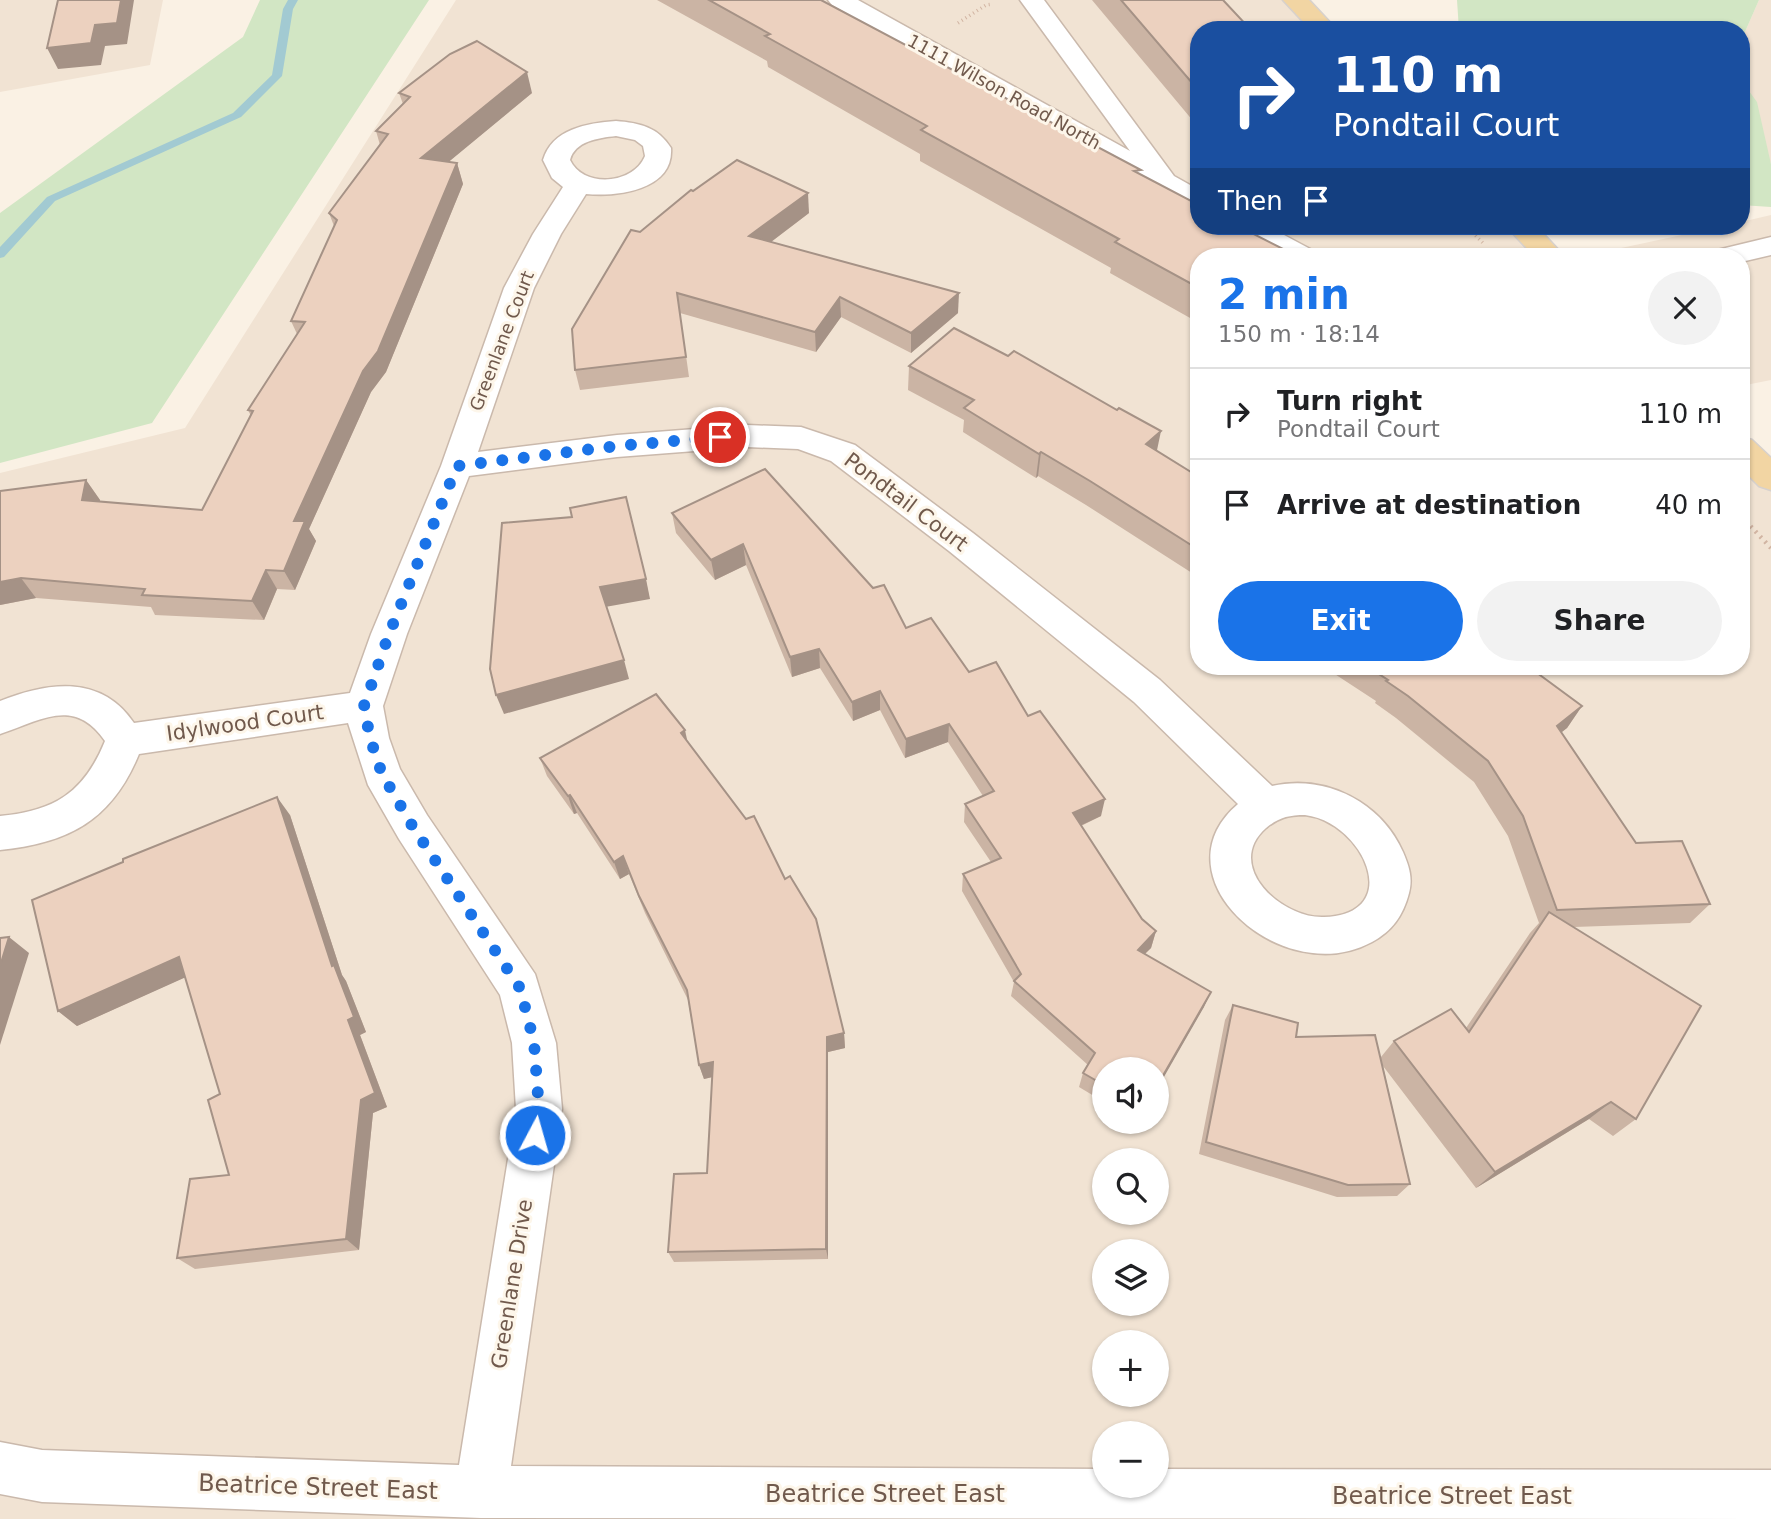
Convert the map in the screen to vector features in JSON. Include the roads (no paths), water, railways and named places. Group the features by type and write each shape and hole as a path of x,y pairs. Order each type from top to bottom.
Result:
{"main road":[{"path":"1295,0 1316,21"},
{"path":"1529,235 1542,248"},
{"path":"1750,457 1771,478"}],"street":[{"name":"1111 Wilson Road North","path":"840,0 1190,196"},
{"name":"1111 Wilson Road North","path":"1032,0 1168,185"},
{"name":"Greenlane Court","path":"457,466 519,288 547,234 578,185"},
{"path":"1263,235 1287,248"},
{"path":"1750,251 1771,246"},
{"name":"Pondtail Court","path":"457,466 617,446 747,436 801,438 844,453 961,542 1147,691 1265,805"},
{"path":"364,706 389,634 457,466"},
{"path":"0,719 34,704 61,700 85,703 104,712 125,740 116,767 102,789 81,808 55,823 25,832 0,833"},
{"name":"Idylwood Court","path":"125,740 364,706"},
{"name":"Greenlane Drive","path":"364,706 370,738 382,774 413,827 520,988 534,1042 539,1109 481,1492"},
{"path":"1292,798 1316,800 1339,808 1360,822 1377,840 1388,860 1391,882 1387,902 1372,921 1350,933 1323,937 1294,932 1267,920 1246,901 1233,877 1229,854 1234,832 1248,814 1265,805 1292,798"},
{"name":"Beatrice Street East","path":"0,1468 42,1476 267,1486 1278,1508 1771,1496"}],"waterway":[{"path":"0,254 51,199 237,115 277,76 288,9 293,0"}]}
